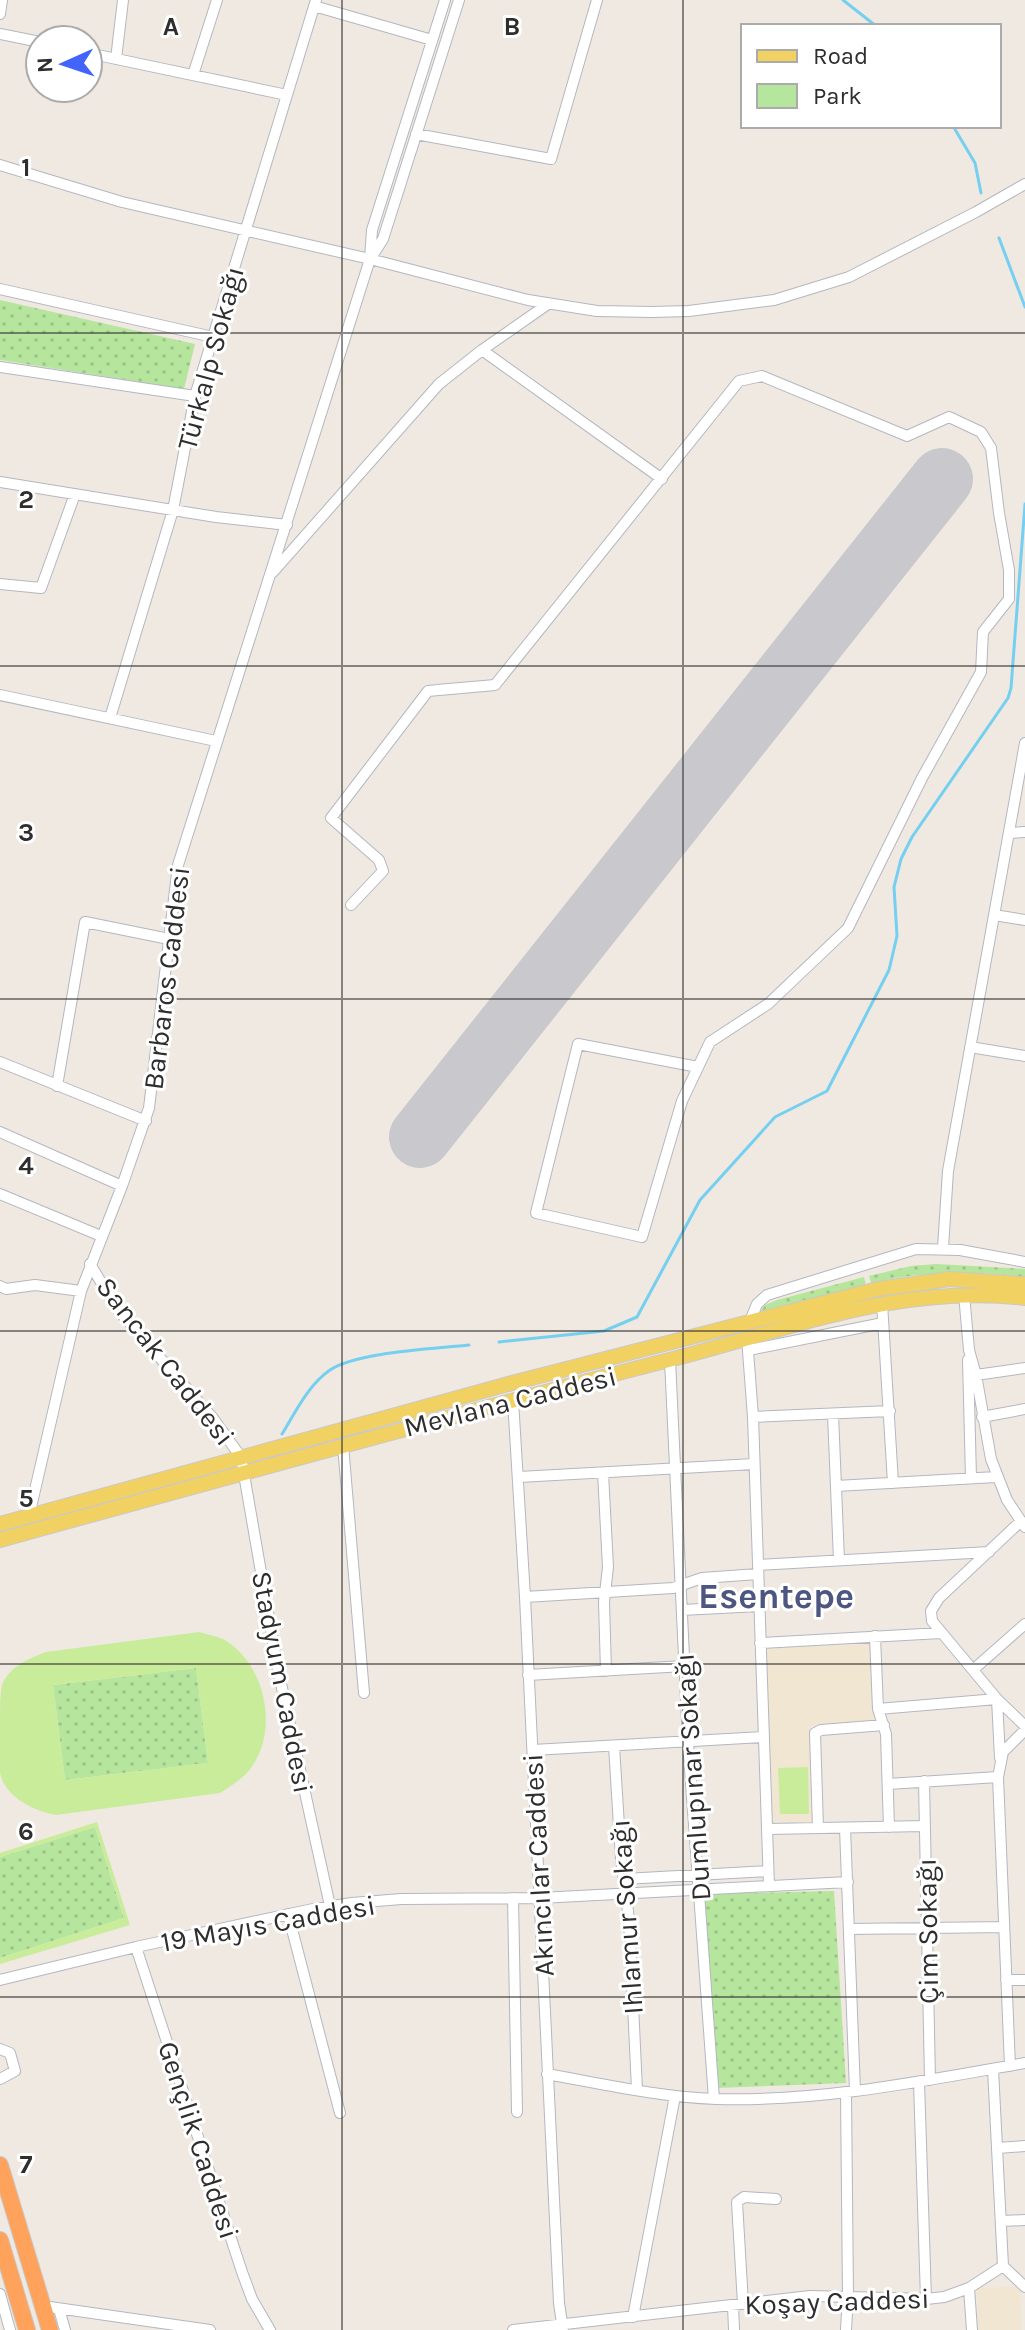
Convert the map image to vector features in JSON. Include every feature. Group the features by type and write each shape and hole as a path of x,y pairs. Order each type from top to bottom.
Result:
{"highway":[{"path":"0,2165 51,2308 50,2330"},
{"path":"0,2240 27,2330"}],"main road":[{"name":"Mevlana Caddesi","path":"0,1540 243,1464 750,1321 914,1282 967,1280 1025,1284"},
{"name":"Mevlana Caddesi","path":"0,1524 243,1464 343,1445 670,1360 748,1344 882,1303 964,1294 1025,1298"}],"street":[{"path":"0,14 2,0"},
{"path":"116,59 123,0"},
{"path":"193,75 217,0"},
{"name":"Barbaros Caddesi","path":"29,1516 81,1291 146,1121 178,865 370,259 372,230 445,0"},
{"name":"Barbaros Caddesi","path":"370,259 383,239 459,0"},
{"path":"416,134 551,159 597,0"},
{"path":"315,3 432,40"},
{"name":"Türkalp Sokağı","path":"110,718 173,510 195,396 315,3"},
{"path":"0,34 24,39"},
{"path":"104,56 287,95"},
{"path":"0,165 122,202 548,304 597,311 689,311 750,304 798,294 874,267 1025,184"},
{"path":"0,289 213,337"},
{"path":"269,577 439,384 548,304"},
{"path":"482,350 662,479"},
{"path":"0,367 195,396"},
{"path":"351,905 383,871 379,860 331,818 428,691 495,685 739,381 762,376 907,436 949,417 981,432 991,448 1009,570 1009,599 983,632 981,672 922,778 848,928 768,1004 710,1042 682,1101 642,1237 536,1213 578,1044 698,1067"},
{"path":"0,482 287,525"},
{"path":"0,584 41,588 75,494"},
{"path":"437,690 495,685"},
{"path":"0,695 216,741"},
{"path":"943,1248 948,1171 1025,743"},
{"path":"1010,833 1025,832"},
{"path":"994,915 1025,920"},
{"path":"57,1086 85,922 169,939"},
{"path":"970,1047 1025,1056"},
{"path":"0,1062 146,1121"},
{"path":"0,1132 122,1186"},
{"path":"0,1194 101,1236"},
{"path":"750,1321 757,1304 767,1295 916,1249 943,1248 1025,1262"},
{"name":"Sancak Caddesi","path":"90,1264 118,1310 212,1417 243,1464"},
{"path":"2,1291 35,1285 81,1291"},
{"path":"964,1294 969,1350 967,1392 971,1478"},
{"path":"882,1303 893,1483"},
{"path":"769,1886 748,1344 883,1323"},
{"path":"969,1350 996,1477 1022,1524 939,1598 931,1611 932,1621 941,1633 1025,1728 1000,1758"},
{"name":"Dumlupınar Sokağı","path":"670,1360 688,1742 714,2099"},
{"path":"976,1375 1025,1368"},
{"name":"Akıncılar Caddesi","path":"513,1400 559,2303 563,2328"},
{"path":"982,1417 1025,1409"},
{"path":"753,1417 890,1411"},
{"path":"833,1414 839,1560"},
{"path":"343,1445 364,1693"},
{"name":"Stadyum Caddesi","path":"243,1464 278,1670 330,1906"},
{"path":"519,1477 754,1464"},
{"path":"603,1473 608,1567 605,1593 606,1671"},
{"path":"836,1486 996,1477"},
{"path":"525,1597 680,1586 702,1578 839,1560 989,1552"},
{"path":"682,1610 759,1606"},
{"path":"974,1669 1025,1624"},
{"path":"760,1643 941,1633"},
{"path":"875,1636 878,1709 884,1725 889,1827"},
{"path":"528,1675 684,1666"},
{"path":"878,1709 997,1699"},
{"path":"997,1699 1010,2066"},
{"path":"818,1828 815,1733 884,1725"},
{"path":"533,1750 763,1737"},
{"name":"Ihlamur Sokağı","path":"614,1746 627,1894 637,2090"},
{"path":"888,1784 998,1777"},
{"name":"Çim Sokağı","path":"924,1781 927,1928 926,2299"},
{"path":"768,1829 925,1826"},
{"path":"845,1828 851,2092 846,2330"},
{"path":"624,1879 768,1871"},
{"name":"19 Mayıs Caddesi","path":"0,1980 136,1947 330,1906 401,1899 540,1898 848,1882"},
{"path":"513,1898 517,2112"},
{"path":"288,1914 340,2113"},
{"path":"849,1929 1004,1927"},
{"name":"Gençlik Caddesi","path":"136,1947 242,2272 252,2299 270,2330"},
{"path":"1006,1980 1025,1980"},
{"path":"0,2049 10,2053 15,2071 0,2079"},
{"path":"547,2074 675,2096 761,2099 851,2092 1025,2063"},
{"path":"993,2069 1003,2266 1025,2287"},
{"path":"633,2317 675,2096"},
{"path":"998,2148 1025,2146"},
{"path":"734,2330 738,2304 737,2202 744,2197 776,2199"},
{"path":"1002,2221 1025,2220"},
{"name":"Koşay Caddesi","path":"513,2330 563,2328 738,2304 848,2295 944,2297 969,2288 1003,2266"},
{"path":"969,2288 972,2330"},
{"path":"0,2294 10,2330"},
{"path":"51,2308 65,2330"},
{"path":"51,2308 210,2330"}],"shaded area":[{"path":"867,1643 872,1647 874,1722 810,1726 813,1822 772,1822 767,1649"},
{"path":"1020,2287 1021,2330 978,2330 977,2288"}],"green space":[{"path":"0,300 195,344 184,389 0,360"},
{"path":"936,1264 1025,1269 1025,1277 948,1273 871,1283 869,1276 911,1266"},
{"path":"864,1277 866,1285 760,1312 765,1305 777,1300"},
{"path":"199,1632 223,1639 249,1663 263,1696 266,1714 261,1749 246,1774 220,1793 56,1815 30,1806 7,1789 0,1772 1,1693 5,1678 15,1668 46,1652","holes":["196,1668 208,1763 65,1780 53,1685"]},
{"path":"196,1668 208,1763 65,1780 53,1685"},
{"path":"808,1767 809,1814 780,1814 778,1768"},
{"path":"97,1822 130,1925 0,1964 0,1958 124,1918 95,1827 0,1857 0,1853"},
{"path":"95,1827 124,1918 0,1958 0,1857"},
{"path":"834,1891 846,2083 716,2088 704,1894"}],"waterway":[{"path":"843,0 873,24"},
{"path":"954,128 975,163 981,193"},
{"path":"999,238 1025,307"},
{"path":"499,1342 604,1331 637,1317 700,1200 775,1117 827,1091 889,970 897,936 894,887 901,859 912,837 1008,698 1025,504"},
{"path":"282,1434 315,1383 342,1364 396,1352 469,1345"}],"runway":[{"path":"420,1137 942,479"}],"district":[{"name":"Esentepe","path":"776,1595"}]}
